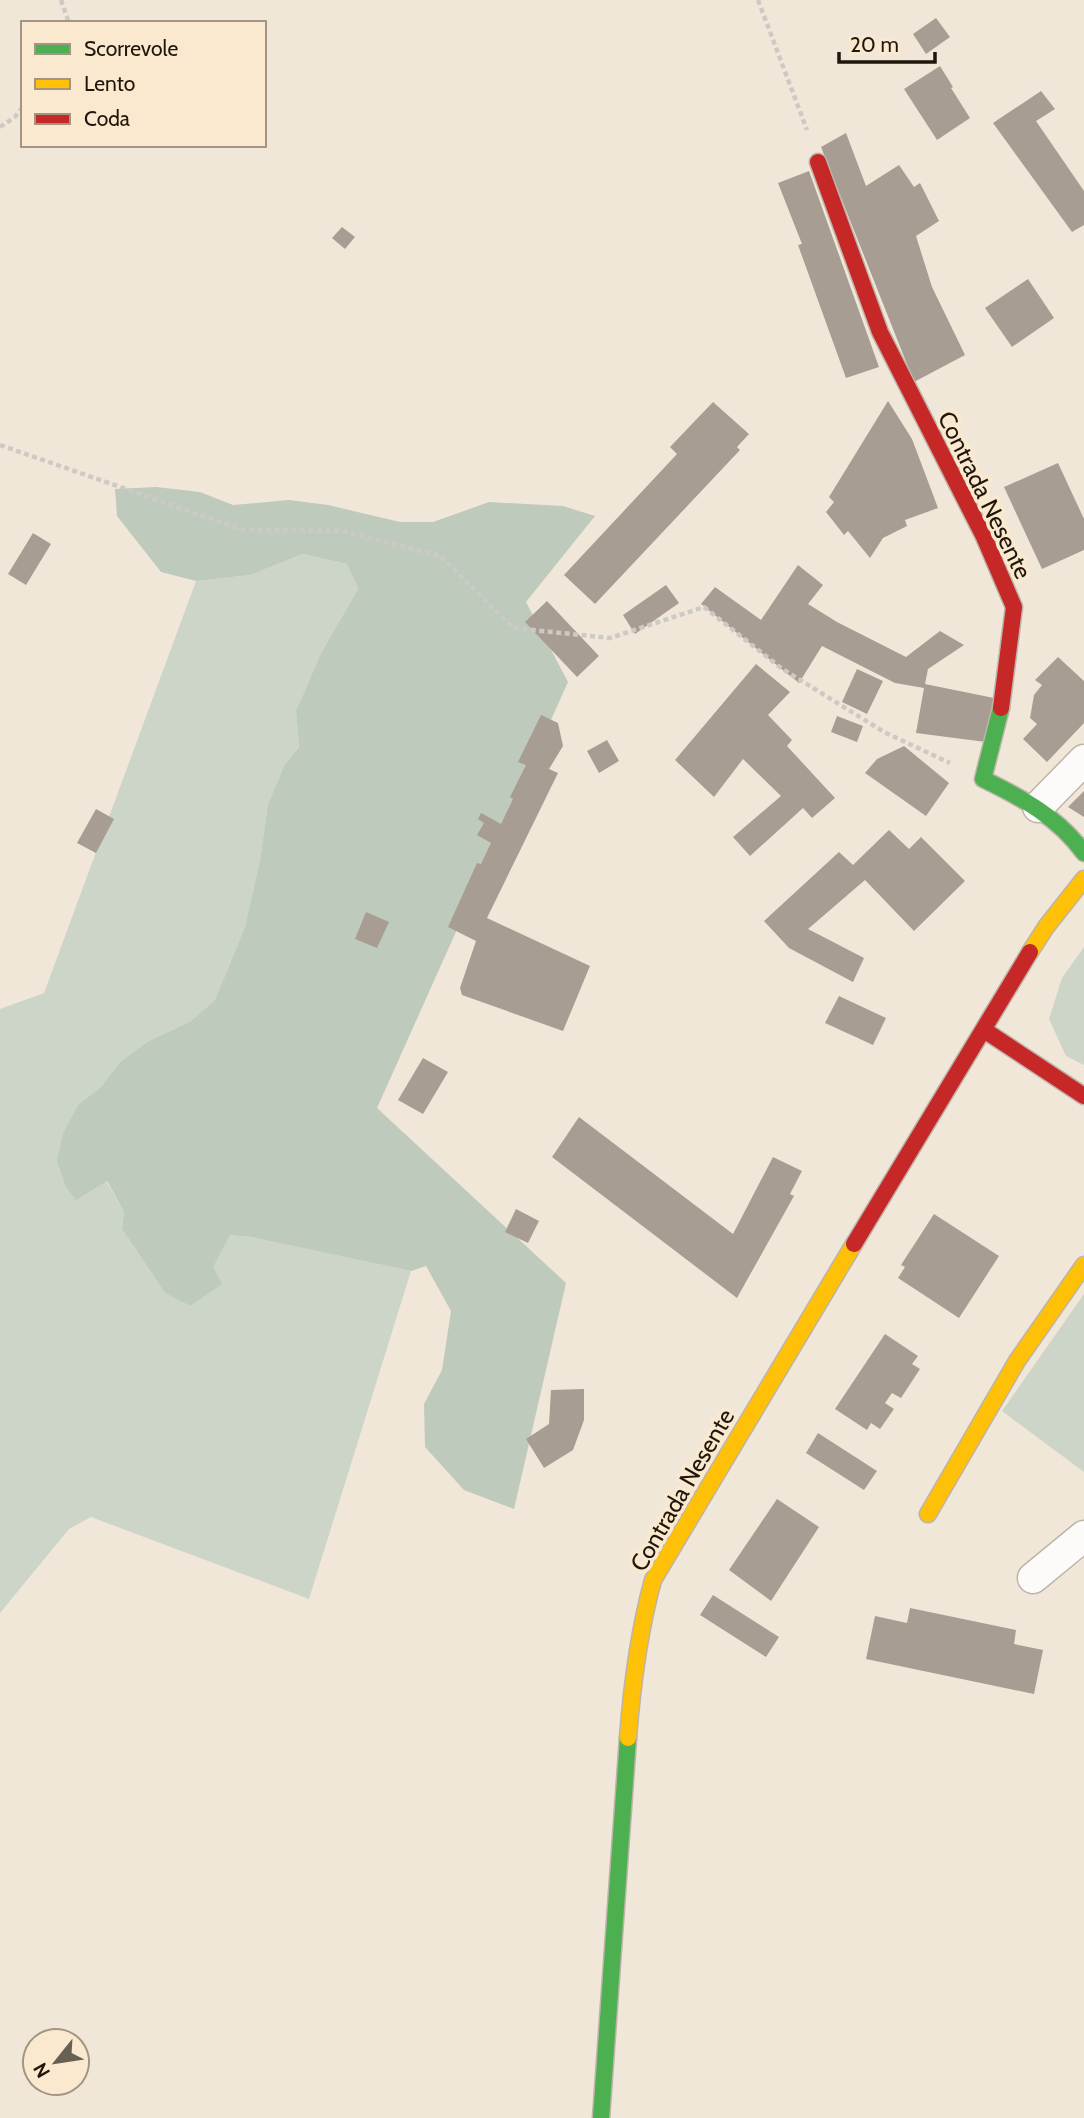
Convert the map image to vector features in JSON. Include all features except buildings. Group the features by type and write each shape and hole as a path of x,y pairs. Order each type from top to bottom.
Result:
{"street":[{"name":"Contrada Nesente","path":"818,162 880,332 984,537 1014,607 1004,695 983,779"},
{"path":"1038,807 1084,760"},
{"path":"983,779 1038,807 1074,838 1084,853"},
{"name":"Contrada Nesente","path":"601,2118 631,1700 646,1605 653,1580 1046,927 1084,878"},
{"path":"985,1030 1080,1085"},
{"path":"928,1514 1017,1361 1084,1265"},
{"path":"1033,1578 1084,1536"}],"path":[{"path":"61,0 68,21"},
{"path":"758,0 818,162"},
{"path":"0,127 21,110"},
{"path":"0,445 243,530 341,531 440,556 513,628 610,638 704,607 781,668 827,697 884,732 983,779"}],"shaded area":[{"path":"303,554 347,564 358,589 321,653 296,711 299,745 284,766 268,804 260,860 245,927 215,1000 191,1021 147,1042 120,1062 100,1088 78,1106 106,1181 124,1212 122,1229 165,1293 190,1306 229,1235 251,1237 411,1271 309,1599 91,1517 69,1529 0,1613 0,1009 44,993 196,581 250,575"},
{"path":"1084,947 1084,1065 1066,1056 1049,1019 1062,978"},
{"path":"1084,1294 1084,1472 1002,1411"}],"green space":[{"path":"156,487 200,492 233,505 289,500 328,505 400,522 433,522 489,502 563,506 595,516 526,602 568,682 377,1108 566,1283 514,1509 464,1490 425,1447 424,1404 442,1370 451,1311 426,1266 411,1271 251,1237 230,1235 213,1267 222,1284 190,1306 165,1293 122,1229 124,1212 107,1181 76,1200 66,1187 57,1161 63,1134 78,1105 100,1088 120,1062 147,1042 191,1021 215,1000 245,927 260,860 268,804 284,766 299,746 296,711 321,653 358,589 347,564 303,554 250,575 196,581 161,572 117,516 115,489"}],"traffic: fast":[{"path":"1001,708 983,779 1025,801 1051,819 1084,853"},
{"path":"601,2118 628,1738"}],"traffic: slow":[{"path":"1030,952 1084,879"},
{"path":"628,1738 637,1658 653,1580 854,1244"},
{"path":"928,1514 1017,1361 1084,1265"}],"traffic: jam":[{"path":"818,162 880,332 984,537 1014,607 1001,708"},
{"path":"854,1244 1030,952"},
{"path":"984,1030 1084,1096"}]}
